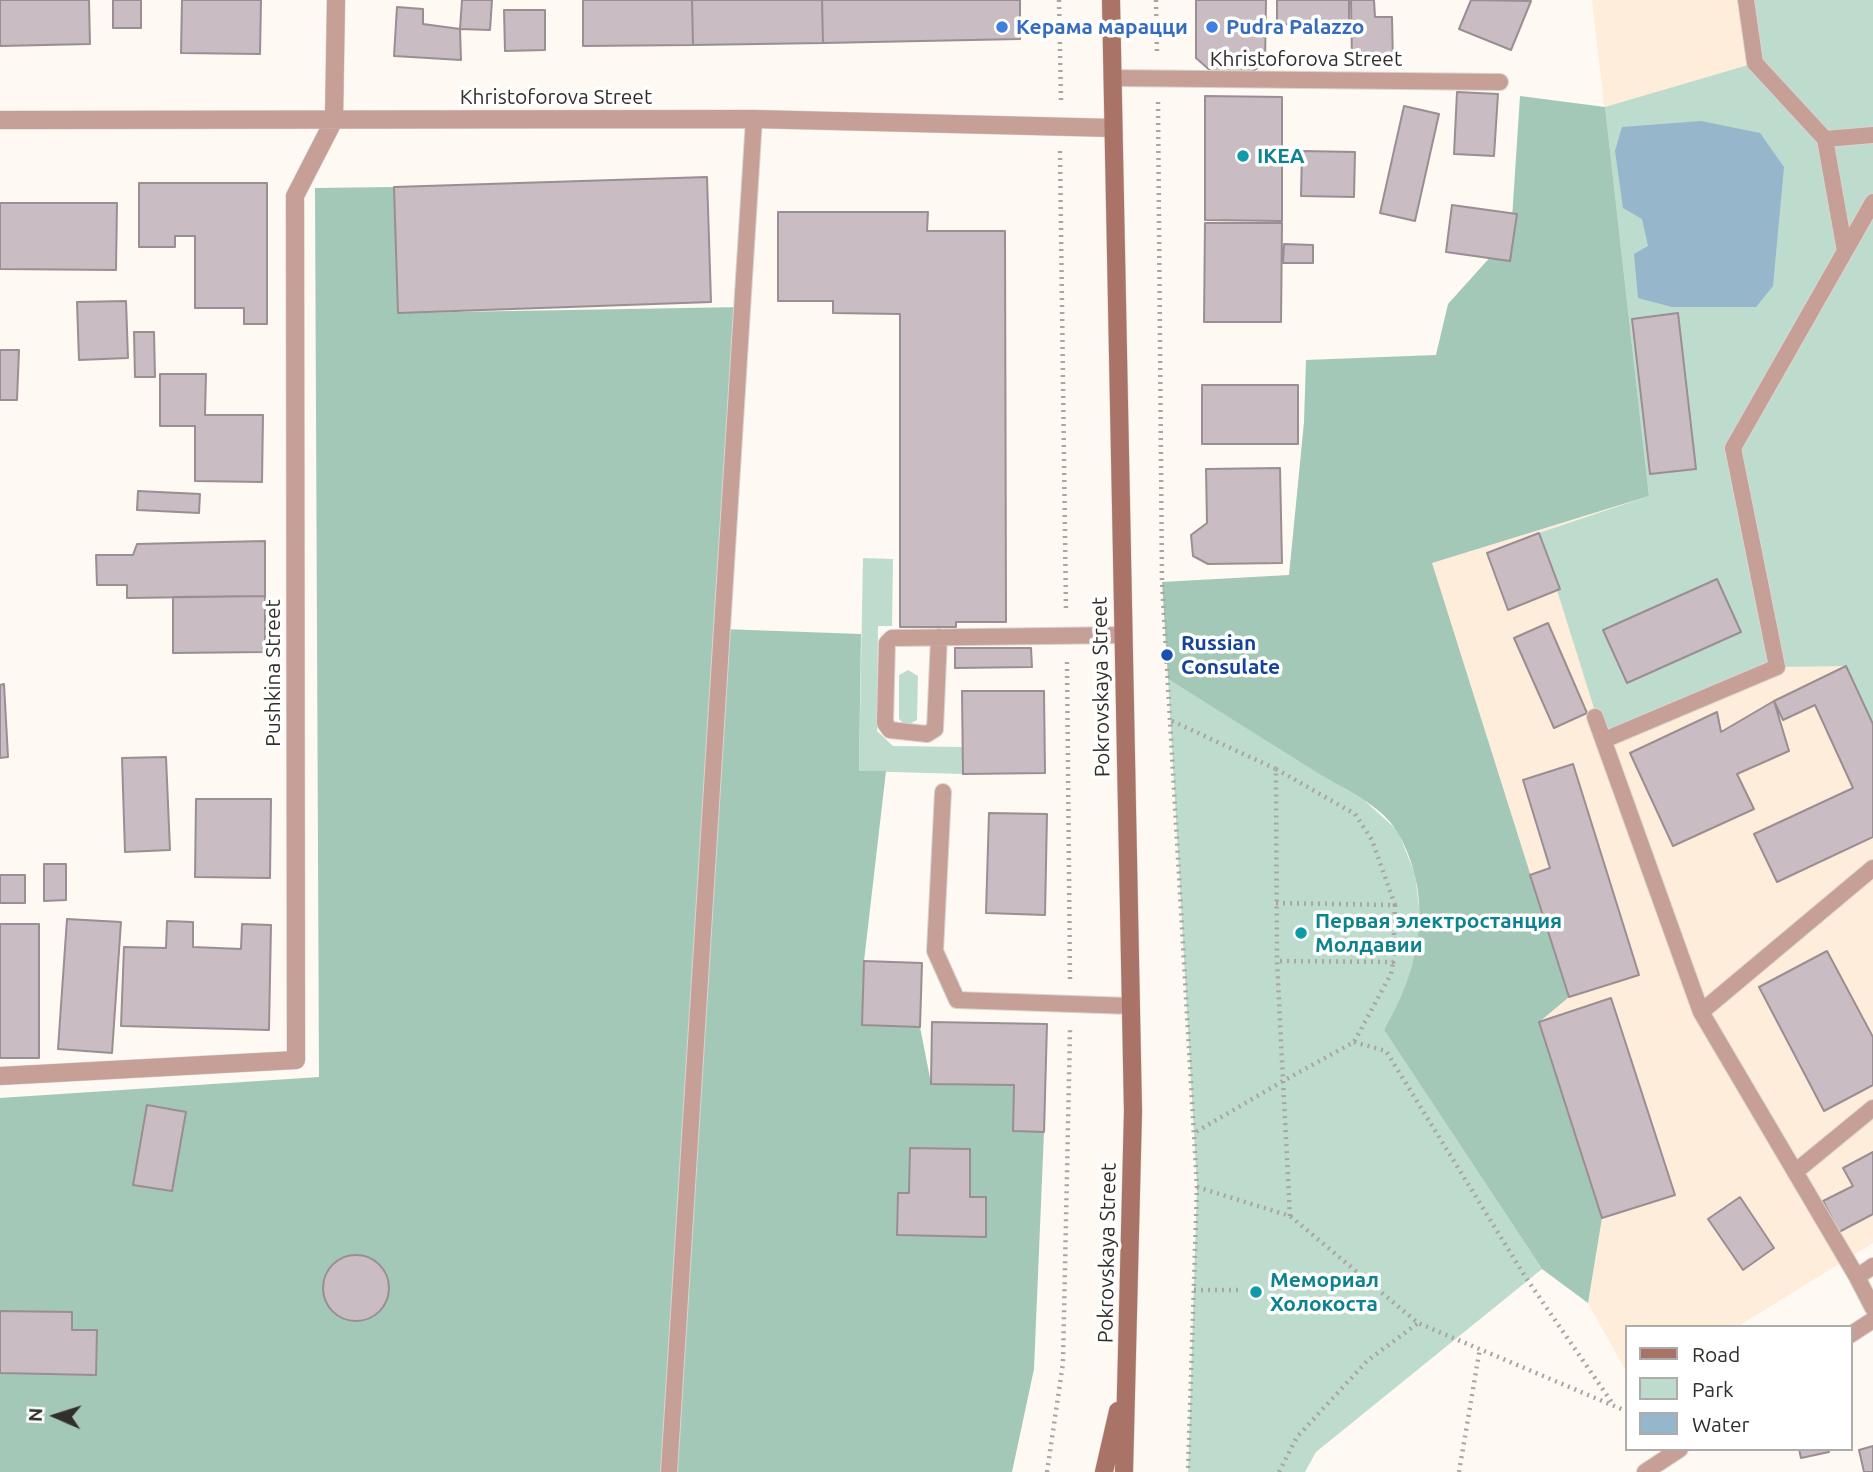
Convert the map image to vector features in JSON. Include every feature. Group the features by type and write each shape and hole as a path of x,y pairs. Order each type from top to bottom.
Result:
{"main road":[{"name":"Pokrovskaya Street","path":"1111,0 1133,1111 1124,1472"},
{"name":"Pokrovskaya Street","path":"1104,1472 1127,1374"}],"street":[{"name":"Pushkina Street","path":"0,1076 296,1060 295,196 334,120 336,0"},
{"name":"Khristoforova Street","path":"0,120 754,119 1113,128"}],"lane":[{"path":"1746,0 1755,63 1825,139 1845,251"},
{"name":"Khristoforova Street","path":"1112,78 1158,81 1500,82"},
{"path":"669,1472 754,119"},
{"path":"1825,139 1873,135"},
{"path":"1604,740 1777,667 1733,448 1873,202"},
{"path":"939,637 935,729 927,734 890,730 885,723 887,643 895,637 1123,635"},
{"path":"1595,717 1700,1012 1873,1308"},
{"path":"943,792 936,951 957,1000 1130,1006"},
{"path":"1700,1012 1873,868"},
{"path":"1795,1172 1873,1108"},
{"path":"1857,1277 1873,1266"},
{"path":"1852,1334 1873,1320"},
{"path":"1645,1472 1677,1451"}],"path":[{"path":"1048,1472 1063,1363 1070,1003 1059,0"},
{"path":"1156,0 1161,582 1197,1187 1188,1472"},
{"path":"1171,721 1276,769 1355,814 1372,840 1395,905 1391,974 1354,1042 1194,1133"},
{"path":"1276,769 1277,961 1290,1216"},
{"path":"1276,903 1395,905"},
{"path":"1277,961 1393,962"},
{"path":"1354,1042 1386,1051 1527,1278 1613,1405"},
{"path":"1197,1187 1290,1216 1418,1324 1624,1410"},
{"path":"1194,1290 1240,1290"},
{"path":"1279,1472 1297,1437 1367,1361 1418,1324"},
{"path":"1460,1472 1480,1348"}],"shaded area":[{"path":"1592,0 1873,0 1873,1243 1740,1325 1624,1325 1624,1367 1588,1303 1602,1218 1539,1022 1432,563 1649,496"}],"green space":[{"path":"1746,0 1873,0 1873,724 1846,666 1777,667 1604,740 1539,533 1649,496 1605,107 1755,63"},
{"path":"1520,96 1605,107 1649,496 1432,563 1569,997 1539,1022 1602,1218 1588,1303 1542,1269 1384,1030 1407,983 1418,933 1416,883 1398,833 1382,814 1362,798 1168,679 1162,582 1289,575 1304,422 1306,360 1436,355 1448,304 1511,234"},
{"path":"394,187 398,313 742,307 722,629 861,634 859,771 886,771 864,961 862,1025 920,1027 931,1083 1014,1085 1013,1131 1044,1132 1034,1369 1012,1472 0,1472 0,1098 319,1077 315,188"},
{"path":"863,558 893,559 892,626 878,626 877,731 893,746 963,747 963,774 859,771"},
{"path":"908,670 918,676 917,720 906,726 899,719 899,675"},
{"path":"1168,679 1364,800 1398,831 1415,874 1421,924 1415,965 1402,1001 1384,1030 1542,1269 1316,1452 1305,1472 1188,1472 1197,1187"}],"water":[{"path":"1701,121 1760,133 1784,167 1773,286 1756,307 1672,307 1638,298 1634,254 1648,246 1642,219 1623,208 1615,151 1622,127"}],"building":[{"path":"0,0 89,0 90,44 0,46"},
{"path":"113,0 141,0 141,28 113,28"},
{"path":"182,0 261,0 260,54 181,53"},
{"path":"462,0 492,0 490,30 460,29"},
{"path":"583,0 692,0 693,45 583,46"},
{"path":"692,0 822,0 823,43 693,45"},
{"path":"822,0 1020,0 1020,39 823,43"},
{"path":"1196,0 1266,0 1265,63 1250,73 1213,73 1196,58"},
{"path":"1277,0 1349,0 1349,25 1277,24"},
{"path":"1351,0 1374,0 1375,17 1392,17 1393,64 1352,64"},
{"path":"1471,0 1531,1 1511,50 1459,29"},
{"path":"397,7 423,9 423,24 460,29 461,60 394,56"},
{"path":"504,10 545,10 545,50 505,51"},
{"path":"1457,92 1498,94 1494,156 1454,154"},
{"name":"IKEA","path":"1205,96 1282,97 1282,221 1205,220"},
{"path":"1404,106 1439,114 1415,221 1380,213"},
{"path":"1302,151 1355,152 1354,197 1301,196"},
{"path":"707,177 711,302 398,313 394,187"},
{"path":"139,183 267,183 267,324 244,324 244,308 195,308 195,236 175,236 175,247 139,247"},
{"path":"0,203 117,203 116,270 0,269"},
{"path":"1452,205 1517,214 1510,261 1446,252"},
{"path":"778,212 928,212 927,231 1005,231 1006,622 956,622 956,627 900,627 900,314 833,313 833,301 778,301"},
{"path":"1205,223 1282,223 1281,322 1204,322"},
{"path":"1284,244 1313,245 1313,263 1283,263"},
{"path":"126,301 128,358 79,360 77,302"},
{"path":"1678,313 1696,469 1650,474 1632,319"},
{"path":"134,332 154,332 155,377 135,377"},
{"path":"0,350 19,350 17,400 0,400"},
{"path":"160,374 206,374 205,415 263,415 262,482 195,481 195,426 160,426"},
{"path":"1202,385 1298,385 1298,444 1202,444"},
{"path":"1280,468 1282,563 1208,564 1193,556 1191,535 1207,523 1206,469"},
{"path":"138,491 200,494 199,513 137,510"},
{"path":"1539,533 1560,589 1508,610 1487,553"},
{"path":"265,541 265,596 127,598 127,585 97,585 96,555 133,555 137,544"},
{"path":"1717,579 1741,632 1627,683 1603,630"},
{"path":"265,596 265,652 173,653 173,597"},
{"path":"1548,623 1587,713 1554,728 1514,638"},
{"path":"955,648 1031,648 1032,667 955,668"},
{"path":"1846,666 1873,724 1873,837 1777,882 1754,834 1853,788 1815,705 1783,720 1774,701"},
{"path":"4,684 8,757 0,758 0,685"},
{"path":"962,691 1044,691 1045,773 963,774"},
{"path":"1774,701 1789,751 1737,774 1754,809 1673,846 1630,753 1717,712 1721,732"},
{"path":"166,757 170,850 125,852 122,758"},
{"path":"1573,764 1639,975 1569,997 1530,875 1550,868 1523,780"},
{"path":"196,799 271,799 270,878 195,877"},
{"path":"989,813 1047,814 1045,915 986,913"},
{"path":"44,864 66,864 66,900 44,901"},
{"path":"0,875 25,875 25,903 0,903"},
{"path":"67,919 121,922 112,1053 58,1049"},
{"path":"167,921 193,922 193,947 241,949 242,924 271,925 269,1030 121,1026 124,947 166,948"},
{"path":"0,924 39,924 39,1058 0,1058"},
{"path":"1827,951 1873,1037 1873,1085 1824,1111 1759,987"},
{"path":"864,961 922,963 920,1027 862,1025"},
{"path":"1611,998 1675,1195 1602,1218 1539,1022"},
{"path":"932,1022 1047,1024 1044,1132 1013,1131 1014,1085 931,1084"},
{"path":"147,1105 186,1112 172,1191 133,1185"},
{"path":"910,1148 970,1149 970,1197 986,1197 986,1237 897,1235 898,1193 909,1193"},
{"path":"1873,1152 1873,1214 1839,1232 1823,1201 1853,1186 1843,1168"},
{"path":"1740,1197 1774,1248 1743,1270 1708,1219"},
{"path":"356,1255 369,1258 379,1265 386,1275 389,1288 386,1301 379,1311 369,1318 356,1321 343,1318 333,1311 326,1301 323,1288 326,1275 333,1265 343,1258"},
{"path":"0,1311 72,1312 72,1330 97,1330 96,1375 0,1373"},
{"path":"1873,1446 1873,1472 1864,1472 1859,1450"},
{"path":"1799,1451 1829,1452 1801,1458"}],"place":[{"name":"Керама марацци","path":"1002,27"},
{"name":"Pudra Palazzo","path":"1212,27"},
{"name":"IKEA","path":"1243,156"},
{"name":"Russian Consulate","path":"1167,655"},
{"name":"Первая электростанция Молдавии","path":"1301,933"},
{"name":"Мемориал Холокоста","path":"1256,1292"}]}
